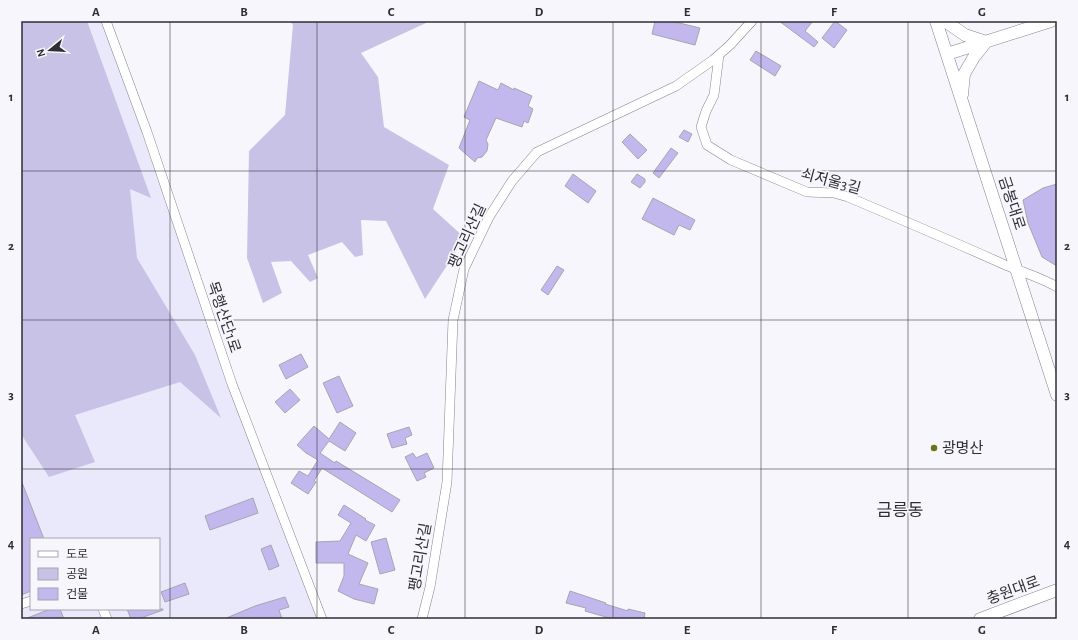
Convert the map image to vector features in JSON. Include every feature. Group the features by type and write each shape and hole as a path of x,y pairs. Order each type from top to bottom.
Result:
{"street":[{"name":"목행산단1로","path":"106,21 147,132 232,384 322,619"},
{"name":"팽고리산길","path":"422,619 430,587 447,482 453,320 464,269 489,217 512,182 537,152 676,86 719,55 752,21"},
{"name":"금봉대로","path":"936,21 1057,395"},
{"path":"944,21 965,35 986,42"},
{"path":"947,54 1051,21"},
{"path":"962,100 964,74 974,57 986,42"},
{"name":"쇠저울3길","path":"719,55 714,95 706,111 701,127 707,145 731,160 808,192 834,194 848,197 1057,287"},
{"name":"충원대로","path":"980,619 1057,590"}],"shaded area":[{"path":"21,21 103,21 238,400 326,619 21,619"}],"green space":[{"path":"21,21 87,21 151,198 130,189 137,258 195,355 221,418 180,382 75,415 95,462 49,477 21,434"},
{"path":"290,21 426,21 426,23 361,53 378,77 384,127 449,165 433,209 465,238 425,299 386,221 361,220 363,255 355,257 342,242 308,255 318,278 310,282 291,261 271,262 282,293 263,303 247,258 249,151 285,115 293,25"}],"building":[{"path":"655,21 671,21 700,28 695,45 652,34"},
{"path":"779,21 813,21 805,31 818,42 814,47"},
{"path":"835,21 847,30 834,48 822,38"},
{"path":"756,51 781,66 775,76 750,60"},
{"path":"479,81 498,90 501,83 514,90 514,88 532,96 528,106 533,109 528,123 524,121 522,127 496,118 486,140 488,144 487,151 482,157 477,158 475,162 459,148 470,120 464,117"},
{"path":"684,130 692,134 688,142 679,137"},
{"path":"630,134 647,150 638,159 622,142"},
{"path":"671,148 678,153 659,178 653,173"},
{"path":"573,174 596,191 588,203 565,186"},
{"path":"637,174 645,179 645,182 640,188 631,182"},
{"path":"1057,184 1057,266 1042,257 1028,223 1023,200 1043,188"},
{"path":"653,198 695,220 690,230 679,225 674,235 642,219"},
{"path":"557,266 564,270 548,295 541,290"},
{"path":"301,354 308,367 286,379 279,365"},
{"path":"339,376 353,406 337,413 323,383"},
{"path":"290,389 300,400 285,413 275,402"},
{"path":"340,422 356,433 345,451 329,441 320,453 335,463 336,461 400,500 392,512 322,468 314,481 316,482 308,494 291,483 299,471 308,476 318,460 306,453 297,445 314,426 329,439"},
{"path":"409,427 412,435 405,438 407,444 392,448 387,434"},
{"path":"413,453 416,458 427,453 434,468 424,473 426,477 417,481 405,457"},
{"path":"21,480 44,538 30,538 30,591 21,595"},
{"path":"253,498 258,513 210,530 205,516"},
{"path":"344,505 366,519 365,520 375,525 366,541 356,535 348,554 368,563 359,584 378,589 374,604 354,599 338,591 344,576 344,563 316,563 316,542 340,541 351,523 338,515"},
{"path":"386,538 395,570 380,574 371,542"},
{"path":"271,545 279,566 269,570 261,549"},
{"path":"185,583 189,594 165,602 161,592"},
{"path":"570,591 628,611 628,609 645,613 644,619 613,619 585,611 586,608 566,603"},
{"path":"285,597 289,607 279,610 282,619 224,619 255,606"},
{"path":"163,609 138,619 131,619 127,610"},
{"path":"48,610 60,610 64,619 25,619"}],"place":[{"name":"광명산","path":"934,448"}],"district":[{"name":"금릉동","path":"900,510"}]}
